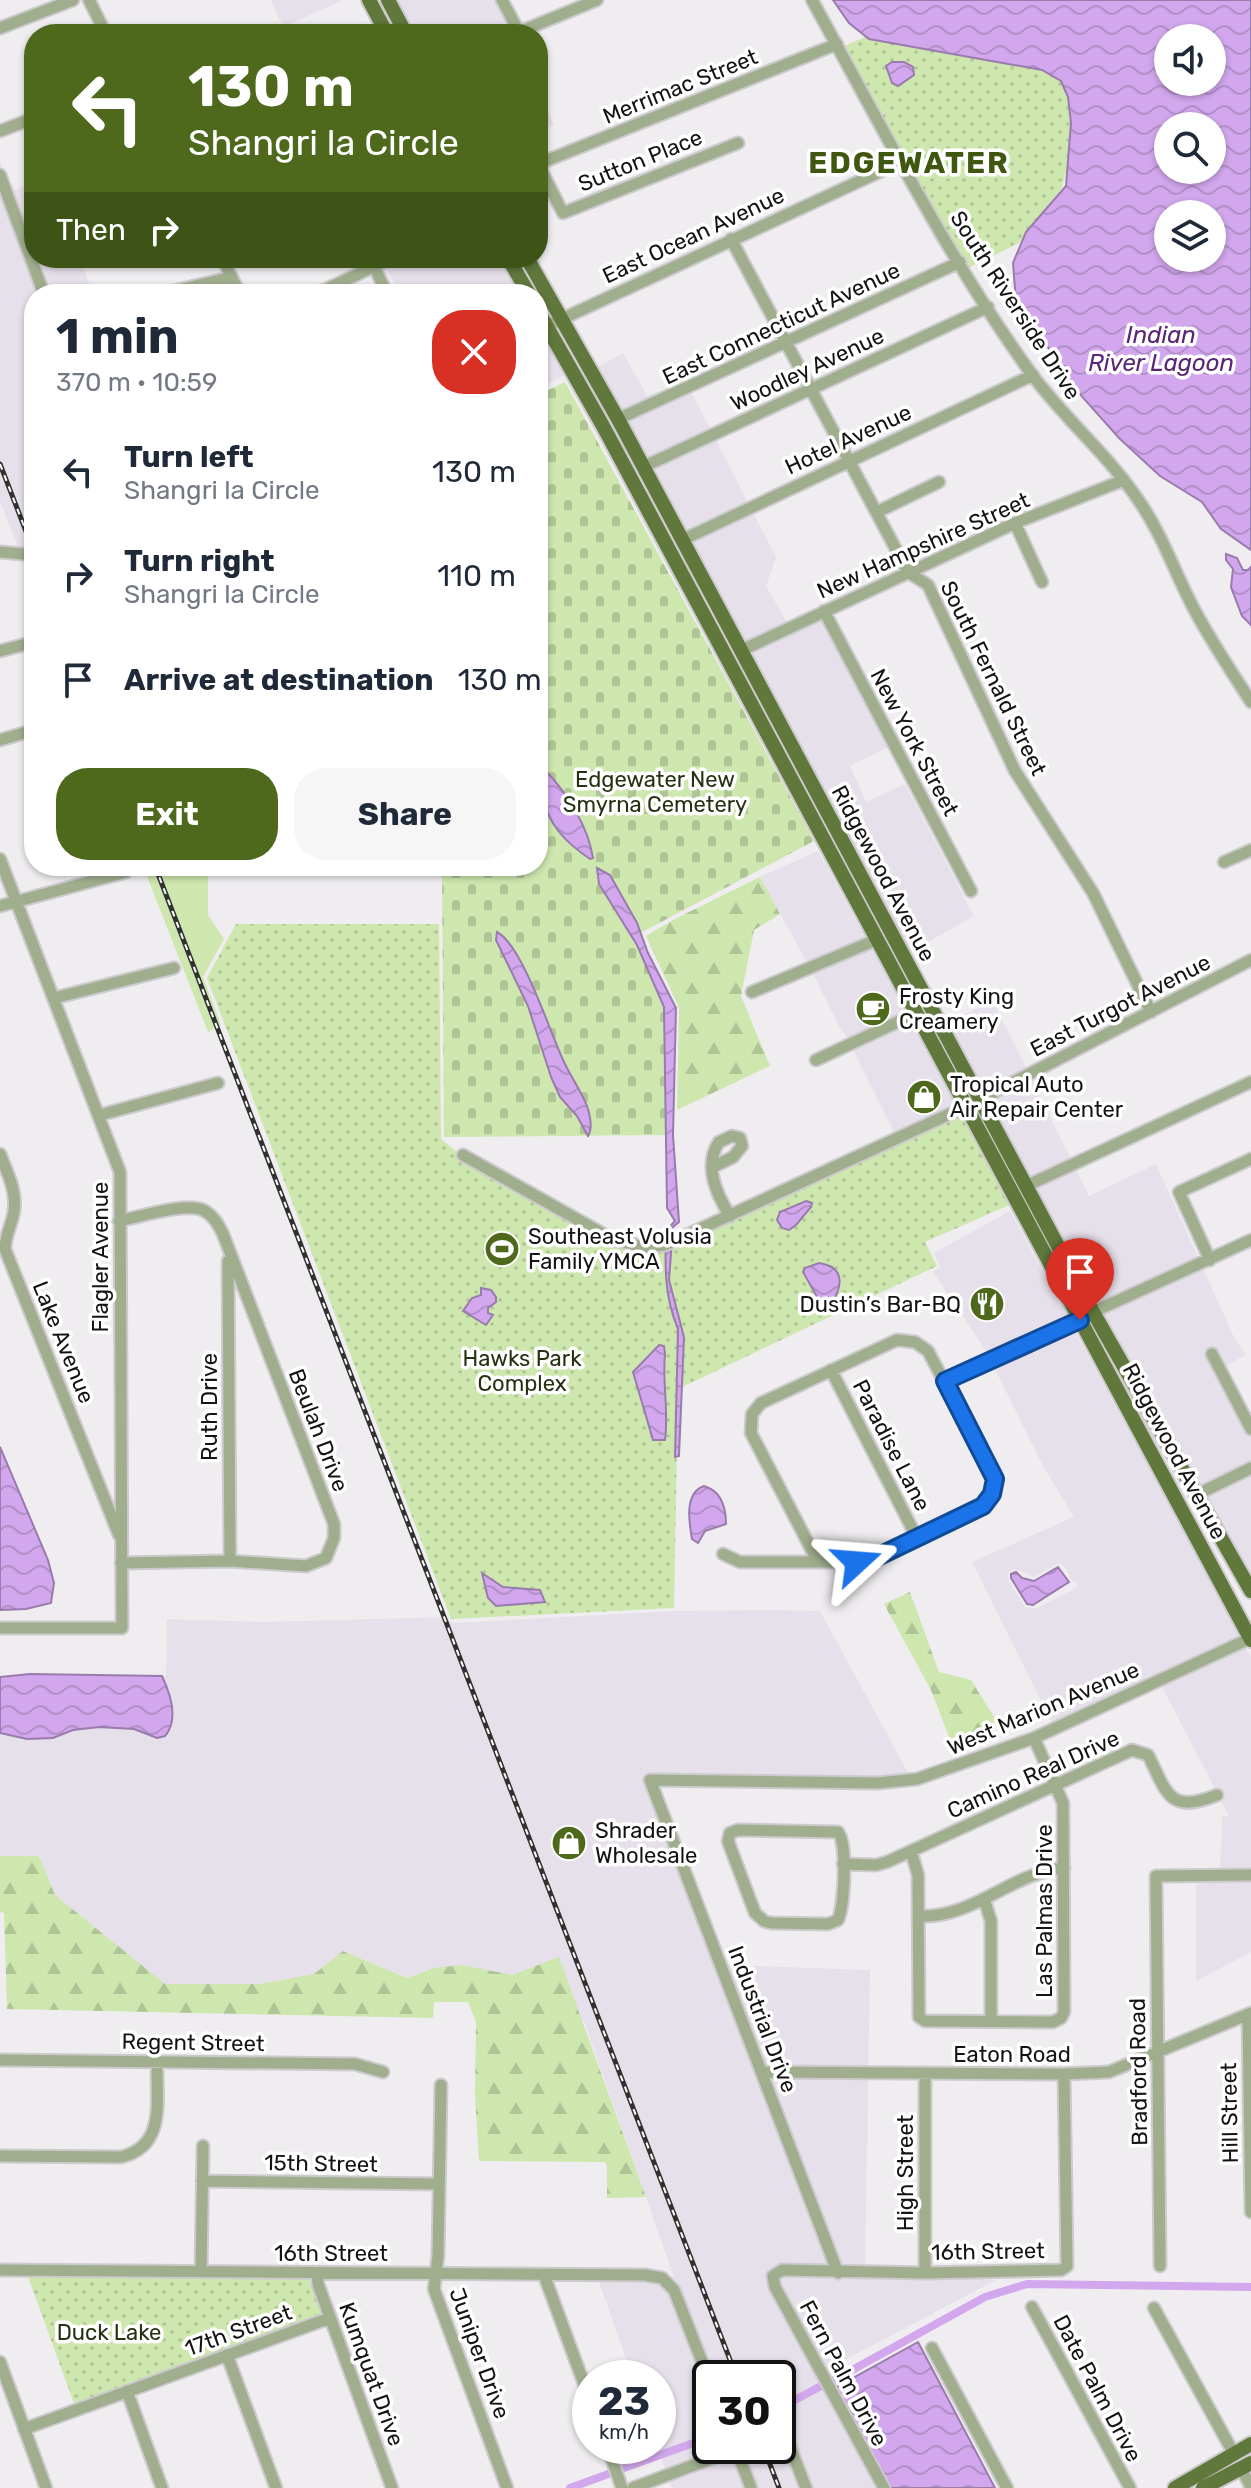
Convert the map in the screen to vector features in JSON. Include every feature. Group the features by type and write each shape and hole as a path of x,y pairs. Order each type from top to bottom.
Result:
{"main road":[{"path":"369,0 382,24"},
{"path":"388,0 401,24"},
{"name":"Ridgewood Avenue","path":"548,296 618,419 1093,1312 1251,1591"},
{"name":"Ridgewood Avenue","path":"548,339 676,564 1251,1639"},
{"path":"676,564 688,570 726,640 739,648"},
{"path":"732,670 746,676 786,751 800,762"},
{"path":"825,844 840,856 872,916 887,926"},
{"path":"876,940 885,941 891,947 919,999 934,1014"},
{"path":"1054,1271 1066,1280 1081,1305 1093,1312"},
{"path":"1080,1320 1084,1318 1091,1322 1117,1363 1125,1367"},
{"path":"1175,2488 1251,2444"},
{"path":"1203,2488 1246,2465"}],"street":[{"path":"0,28 73,0"},
{"path":"89,0 101,24"},
{"path":"502,0 514,24"},
{"path":"540,24 597,0"},
{"name":"South Riverside Drive","path":"812,0 901,162 988,307 1063,414 1141,502 1210,637 1251,702"},
{"name":"Merrimac Street","path":"548,160 837,44"},
{"path":"0,131 24,122"},
{"name":"Sutton Place","path":"548,184 563,213 738,143"},
{"name":"East Ocean Avenue","path":"548,325 901,162"},
{"path":"0,175 24,240"},
{"name":"South Fernald Street","path":"731,239 908,572 928,585 1015,771 1093,893 1151,1012"},
{"name":"East Connecticut Avenue","path":"618,419 960,262"},
{"path":"227,268 235,284"},
{"path":"337,284 370,268"},
{"path":"203,284 232,277"},
{"name":"Woodley Avenue","path":"643,467 988,307"},
{"name":"Hotel Avenue","path":"682,540 1033,375"},
{"name":"New Hampshire Street","path":"739,648 1015,523 1124,480"},
{"path":"877,512 939,482"},
{"path":"1015,523 1042,582"},
{"path":"0,552 24,554"},
{"name":"New York Street","path":"824,611 971,891"},
{"path":"0,651 24,645"},
{"path":"0,740 24,733"},
{"path":"1224,862 1251,850"},
{"name":"Flagler Avenue","path":"0,859 120,1172 122,1542 122,1628 0,1628"},
{"path":"0,906 111,876"},
{"path":"752,992 876,940"},
{"name":"East Turgot Avenue","path":"463,1155 614,1240 646,1247 669,1244 965,1107 1251,960"},
{"path":"54,998 174,968"},
{"path":"816,1060 915,1014"},
{"path":"1026,1186 1251,1082"},
{"path":"100,1115 218,1083"},
{"name":"Lake Avenue","path":"0,1154 15,1197 5,1249 122,1542"},
{"path":"1210,1260 1179,1192 1251,1159"},
{"path":"713,1167 717,1195 730,1216"},
{"name":"Beulah Drive","path":"119,1221 196,1208 214,1218 223,1234 334,1524 334,1538 326,1558 306,1566 230,1561 121,1563"},
{"path":"1093,1312 1251,1240"},
{"name":"Ruth Drive","path":"228,1252 230,1561"},
{"path":"945,1381 1080,1320"},
{"path":"723,1554 740,1562 818,1562 857,1562 875,1558 983,1506 992,1494 995,1479 928,1351 915,1342 897,1340 761,1403 752,1414 750,1426 818,1562"},
{"path":"1212,1354 1251,1429"},
{"name":"Paradise Lane","path":"831,1370 917,1538"},
{"path":"1198,1494 1251,1468"},
{"name":"West Marion Avenue","path":"650,1780 917,1779 1034,1738 1251,1639"},
{"name":"Las Palmas Drive","path":"911,1851 918,1867 919,2017 925,2021 1053,2022 1061,2018 1064,2012 1063,1803 1034,1738"},
{"name":"Camino Real Drive","path":"843,1864 876,1865 1132,1750 1148,1755 1170,1797 1179,1802 1201,1802 1217,1795"},
{"name":"Industrial Drive","path":"650,1780 838,2273"},
{"path":"738,1830 833,1831 843,1838 843,1864 842,1910 838,1920 828,1924 771,1923 755,1913 728,1841 730,1833 738,1830"},
{"path":"918,1916 947,1915 1039,1873 1064,1868"},
{"name":"Bradford Road","path":"1160,2266 1156,1876 1251,1875"},
{"path":"984,1899 991,1921 991,2021"},
{"name":"Eaton Road","path":"762,2072 1109,2072 1250,2014"},
{"name":"Hill Street","path":"1250,2014 1251,2212"},
{"name":"Regent Street","path":"0,2060 355,2064 383,2072"},
{"path":"0,2156 121,2157 135,2154 148,2144 155,2129 157,2061"},
{"name":"High Street","path":"925,2074 925,2273"},
{"name":"16th Street","path":"773,2276 782,2270 925,2273 1061,2270 1067,2266 1064,2074"},
{"name":"Juniper Drive","path":"441,2085 438,2256 434,2289 507,2488"},
{"path":"201,2272 203,2146"},
{"name":"15th Street","path":"202,2181 439,2184"},
{"name":"16th Street","path":"0,2270 645,2275 662,2278 674,2290 701,2360"},
{"name":"Kumquat Drive","path":"317,2273 330,2318 392,2488"},
{"path":"544,2275 575,2360"},
{"name":"Fern Palm Drive","path":"773,2276 775,2287 884,2488"},
{"name":"Date Palm Drive","path":"1032,2307 1130,2488"},
{"path":"1154,2308 1234,2454"},
{"name":"17th Street","path":"24,2429 330,2318"},
{"path":"932,2348 1007,2488"},
{"path":"227,2355 276,2488"},
{"path":"0,2362 46,2488"},
{"path":"127,2391 162,2488"},
{"path":"796,2462 806,2488"},
{"path":"613,2464 622,2488"},
{"path":"633,2488 695,2464"},
{"path":"742,2464 751,2488"},
{"path":"1246,2465 1251,2487"}],"shaded area":[{"path":"271,0 343,0 290,24 282,24"},
{"path":"395,0 500,0 511,24 408,24"},
{"path":"548,111 554,125 548,128"},
{"path":"0,162 12,191 24,186 24,268 84,268 89,284 24,284 24,562 0,501"},
{"path":"385,268 505,268 514,284 394,284"},
{"path":"548,342 566,374 548,384"},
{"path":"623,353 647,396 686,382 776,557 766,586 788,624 821,608 893,745 850,766 866,802 905,784 974,916 907,954 594,369"},
{"path":"818,851 961,1113 898,1140 760,877"},
{"path":"993,1001 1089,1196 1156,1164 1233,1335 1246,1355 1221,1368 1251,1430 1251,1578 944,1024"},
{"path":"1010,1211 1251,1657 1251,1952 1196,1981 1196,1884 1220,1881 1222,1817 1229,1816 1159,1681 1056,1731 972,1562 1074,1517 1044,1468 986,1351 933,1272 940,1267 934,1253","holes":["1059,1563 1066,1568 1077,1587 1037,1608 1025,1607 1008,1580 1009,1571 1016,1569 1034,1577"]},
{"path":"676,1611 820,1611 911,1778 654,1785 727,1965 870,1970 865,2272 996,2280 826,2370 889,2488 672,2488 663,2464 676,2464 676,2360 627,2360 595,2271 674,2277 584,2021 512,1975 434,1968 407,1978 343,1951 314,1974 259,1984 165,1984 55,1895 39,1856 0,1856 0,1733 27,1739 53,1738 73,1730 99,1727 134,1729 149,1736 168,1688 163,1677 166,1676 167,1619 264,1622 447,1617 452,1623"}],"green space":[{"path":"1045,33 1079,116 1062,188 1019,243 968,268 842,47 872,34"},
{"name":"Edgewater New Smyrna Cemetery","path":"565,382 814,841 631,938 664,1007 666,1135 444,1137 442,876 548,876 548,390"},
{"path":"147,876 208,876 208,915 224,939 203,977 221,1025 208,1032"},
{"path":"760,877 780,914 754,930 741,996 770,1066 677,1110 679,1008 646,936"},
{"name":"Hawks Park Complex","path":"236,924 439,924 441,1139 476,1168 618,1246 649,1253 668,1250 958,1115 969,1126 1009,1205 925,1242 937,1266 678,1389 674,1608 451,1619 207,978"},
{"path":"910,1592 939,1672 971,1680 994,1717 993,1735 971,1751 951,1742 931,1690 884,1604"},
{"path":"0,1856 39,1856 55,1895 165,1984 259,1984 314,1974 343,1951 407,1978 434,1968 461,1965 512,1975 559,1957 646,2197 607,2198 605,2162 479,2161 475,2096 476,2022 468,2002 434,2002 433,2018 7,2009 4,1913 0,1912"},
{"name":"Duck Lake","path":"27,2274 307,2277 319,2298 322,2314 318,2319 75,2406"}],"water":[{"name":"Indian River Lagoon","path":"833,0 1251,0 1251,550 1221,529 1202,502 1160,476 1119,438 1077,391 1045,343 1017,314 1013,263 1026,232 1066,186 1071,123 1068,97 1061,81 1042,70 869,39 849,23"},
{"path":"892,62 904,62 913,67 914,75 898,86 892,83 886,66"},
{"path":"1226,554 1237,558 1243,570 1251,567 1251,625 1242,616 1231,587 1233,569 1226,560"},
{"path":"548,774 575,811 593,858 590,859 573,846 548,814"},
{"path":"597,868 610,875 637,923 648,953 676,1008 673,1135 679,1222 673,1227 669,1280 684,1337 679,1456 675,1457 678,1329 670,1305 666,1269 666,1231 675,1221 667,1208 664,1007 637,945 599,884"},
{"path":"497,932 507,940 526,972 564,1062 585,1100 590,1121 588,1136 577,1116 560,1097 551,1077 528,1006 496,940"},
{"path":"806,1201 812,1203 811,1207 796,1225 789,1230 782,1228 777,1220 780,1212"},
{"path":"819,1263 834,1269 840,1279 830,1306 820,1302 803,1272 805,1268"},
{"path":"481,1288 491,1290 496,1297 496,1302 488,1308 488,1313 493,1315 486,1325 463,1311 472,1298 481,1295"},
{"path":"659,1345 664,1346 665,1353 666,1429 665,1440 653,1440 633,1372"},
{"path":"0,1447 48,1560 54,1583 51,1603 26,1609 0,1610"},
{"path":"704,1486 721,1500 726,1524 705,1531 698,1543 692,1539 689,1509 693,1495"},
{"path":"1058,1567 1069,1582 1033,1605 1027,1604 1011,1578 1011,1574 1016,1572 1022,1578 1034,1581"},
{"path":"482,1573 503,1587 540,1590 545,1602 496,1606 488,1598"},
{"path":"30,1674 162,1676 172,1706 172,1722 165,1736 157,1738 134,1729 99,1727 73,1730 53,1738 27,1739 0,1733 0,1677"},
{"path":"918,2342 995,2488 889,2488 835,2388"}],"waterway":[{"path":"834,2380 985,2297 1027,2284 1251,2287"},
{"path":"796,2399 821,2386"},
{"path":"624,2468 692,2443"},
{"path":"570,2488 611,2473"}],"railway":[{"path":"0,464 24,526"},
{"path":"159,876 730,2360"},
{"path":"770,2464 779,2488"}],"place":[{"name":"Frosty King Creamery","path":"873,1009"},
{"name":"Tropical Auto Air Repair Center","path":"924,1097"},
{"name":"Southeast Volusia Family YMCA","path":"502,1249"},
{"name":"Dustin’s Bar-BQ","path":"987,1304"},
{"name":"Shrader Wholesale","path":"569,1843"}],"district":[{"name":"EDGEWATER","path":"909,163"}],"route":[{"path":"857,1562 875,1558 983,1506 992,1494 995,1479 945,1381 1080,1320"}]}
